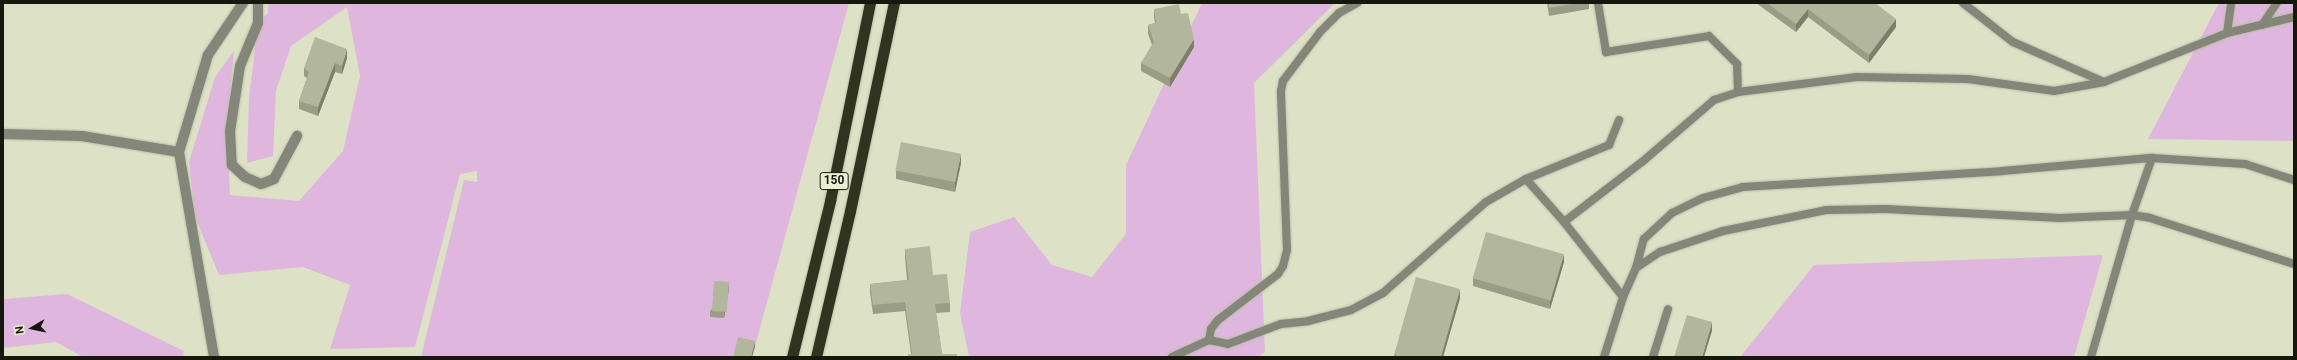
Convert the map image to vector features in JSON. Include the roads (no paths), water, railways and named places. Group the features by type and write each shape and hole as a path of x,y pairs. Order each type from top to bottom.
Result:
{"highway":[{"name":"150","path":"792,357 830,201 870,3"},
{"name":"150","path":"816,357 850,211 894,3"}],"street":[{"path":"214,357 179,152 208,55 243,3"},
{"path":"258,3 258,23 240,66 230,131 232,165 244,177 261,184 274,179 297,136"},
{"path":"3,134 82,136 179,152"}],"lane":[{"path":"1209,340 1211,329 1218,320 1278,274 1283,266 1287,250 1281,91 1283,81 1320,32 1339,13 1357,3"},
{"path":"1598,3 1606,52 1709,36 1737,64 1738,92"},
{"path":"1963,3 2013,42 2104,82"},
{"path":"2227,34 2231,3"},
{"path":"2262,25 2277,3"},
{"path":"1564,222 1642,162 1714,100 1738,92 1857,77 1968,79 2054,91 2104,82 2227,34 2294,17"},
{"path":"1172,357 1209,340 1228,344 1281,324 1308,321 1351,310 1383,293 1486,202 1526,179 1608,145 1619,120"},
{"path":"1604,357 1623,297 1636,268 1644,239 1672,213 1704,198 1743,187 2152,158 2245,164 2294,180"},
{"path":"2091,357 2132,215 2152,158"},
{"path":"1526,179 1564,222 1623,297"},
{"path":"1636,268 1660,252 1723,231 1826,210 1886,209 2060,218 2132,215 2150,218 2294,264"},
{"path":"1653,357 1668,309"}]}
